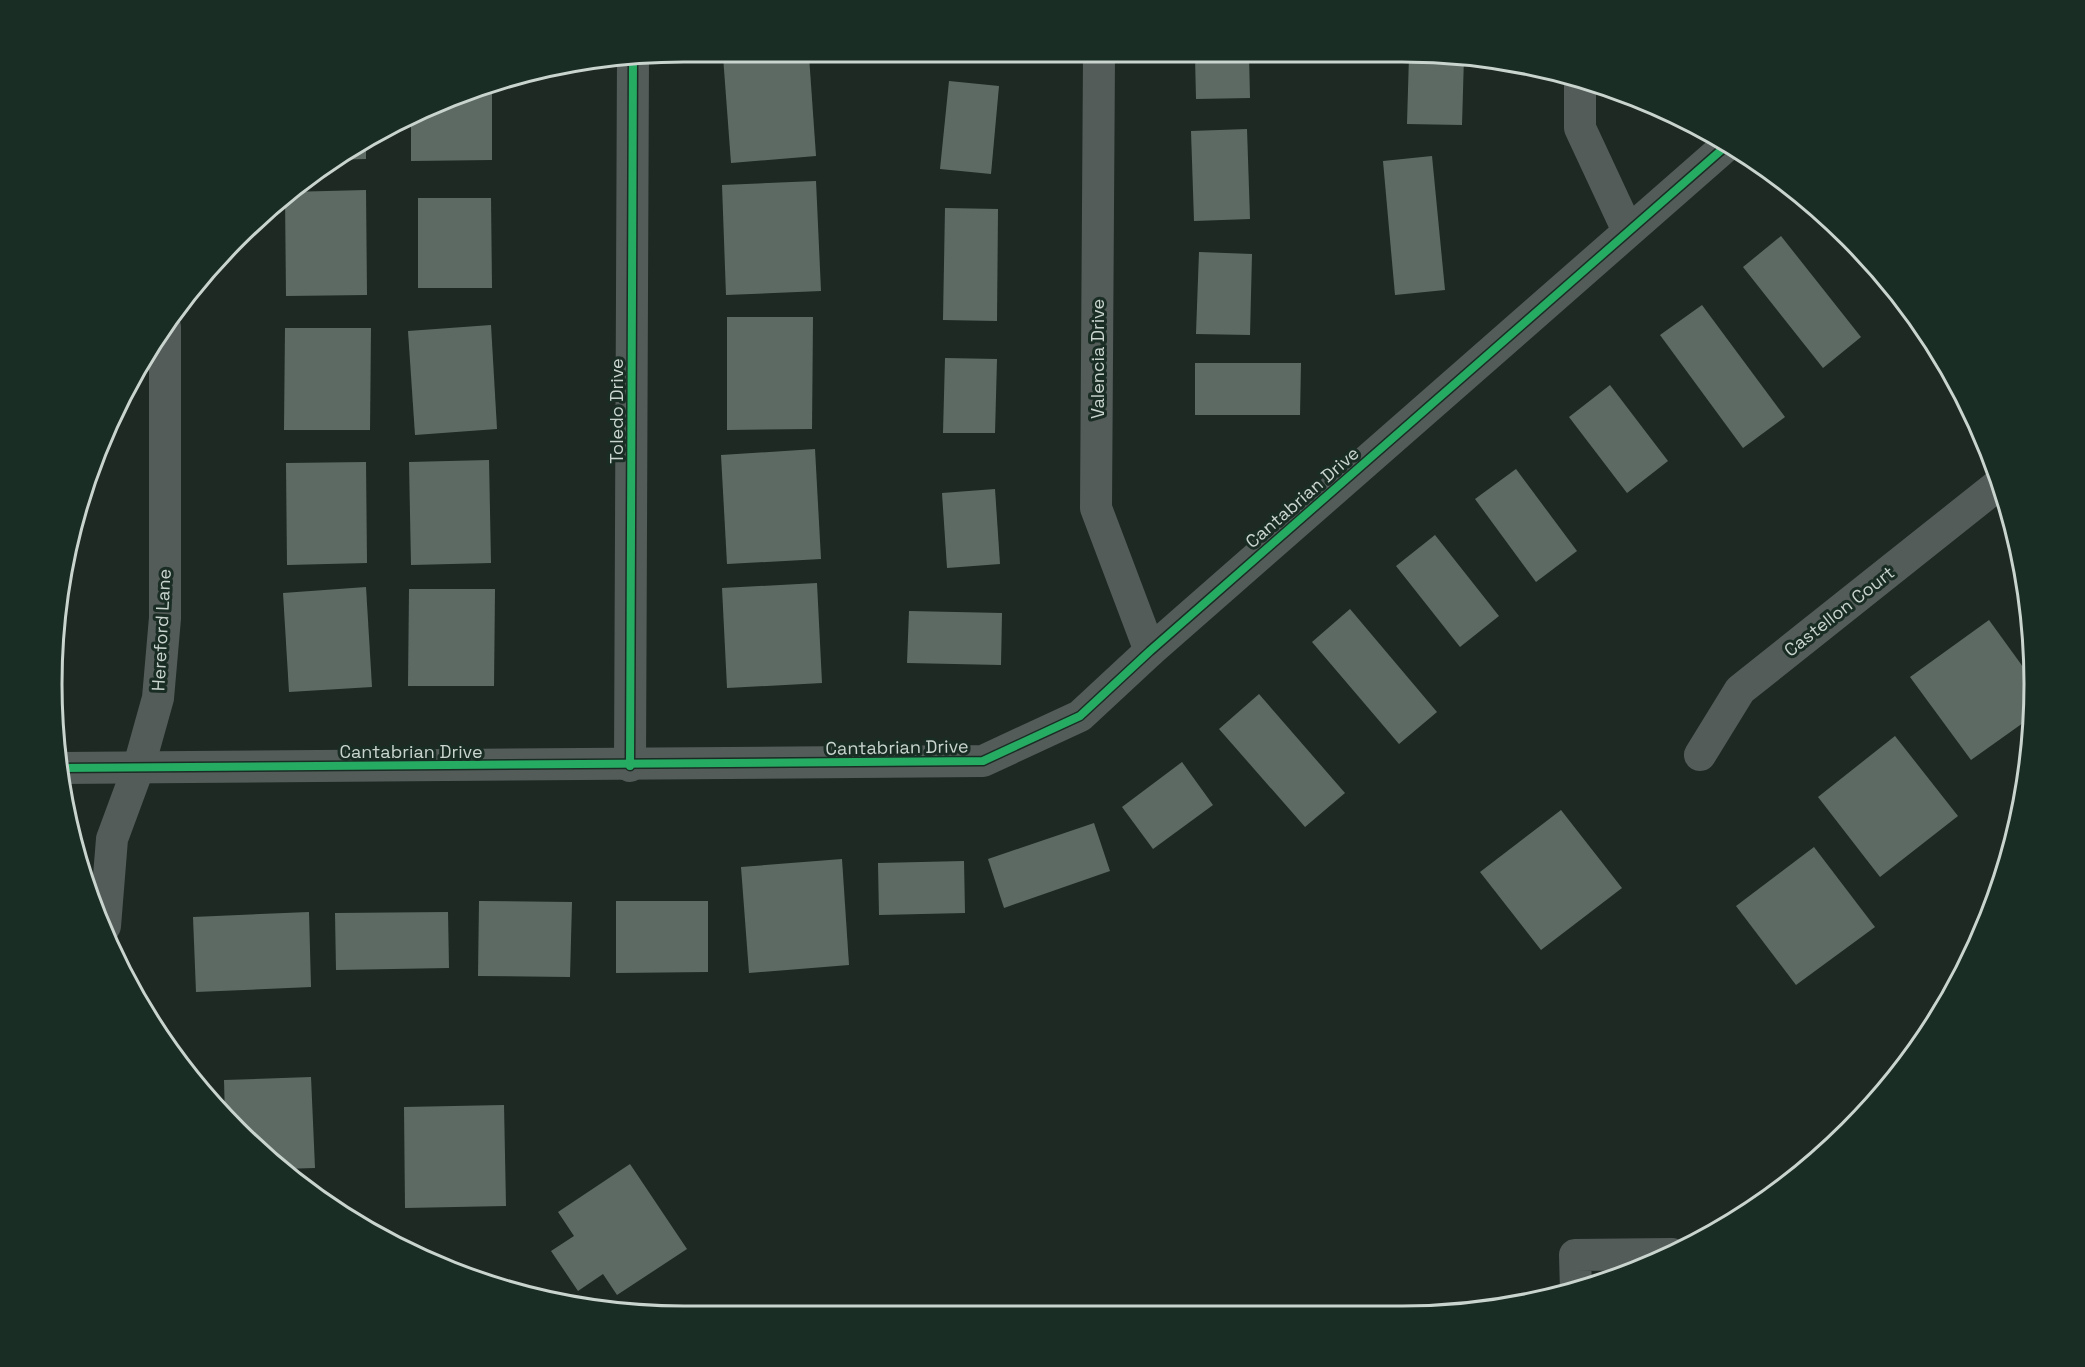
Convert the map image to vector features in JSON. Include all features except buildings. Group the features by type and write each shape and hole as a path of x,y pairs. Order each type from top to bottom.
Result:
{"street":[{"name":"Valencia Drive","path":"1099,61 1096,508 1150,651"},
{"name":"Toledo Drive","path":"630,765 633,64"},
{"path":"1580,89 1580,128 1628,231"},
{"name":"Cantabrian Drive","path":"67,768 983,761 1080,716 1150,651 1721,150"},
{"name":"Hereford Lane","path":"106,914 112,839 139,766 158,698 165,618 165,340"},
{"name":"Castellon Court","path":"1700,755 1740,690 1992,490"},
{"path":"1576,1280 1575,1255 1648,1254"}],"cycle path":[{"path":"630,766 633,64"},
{"path":"67,768 983,761 1080,716 1150,651 1721,150"}]}
